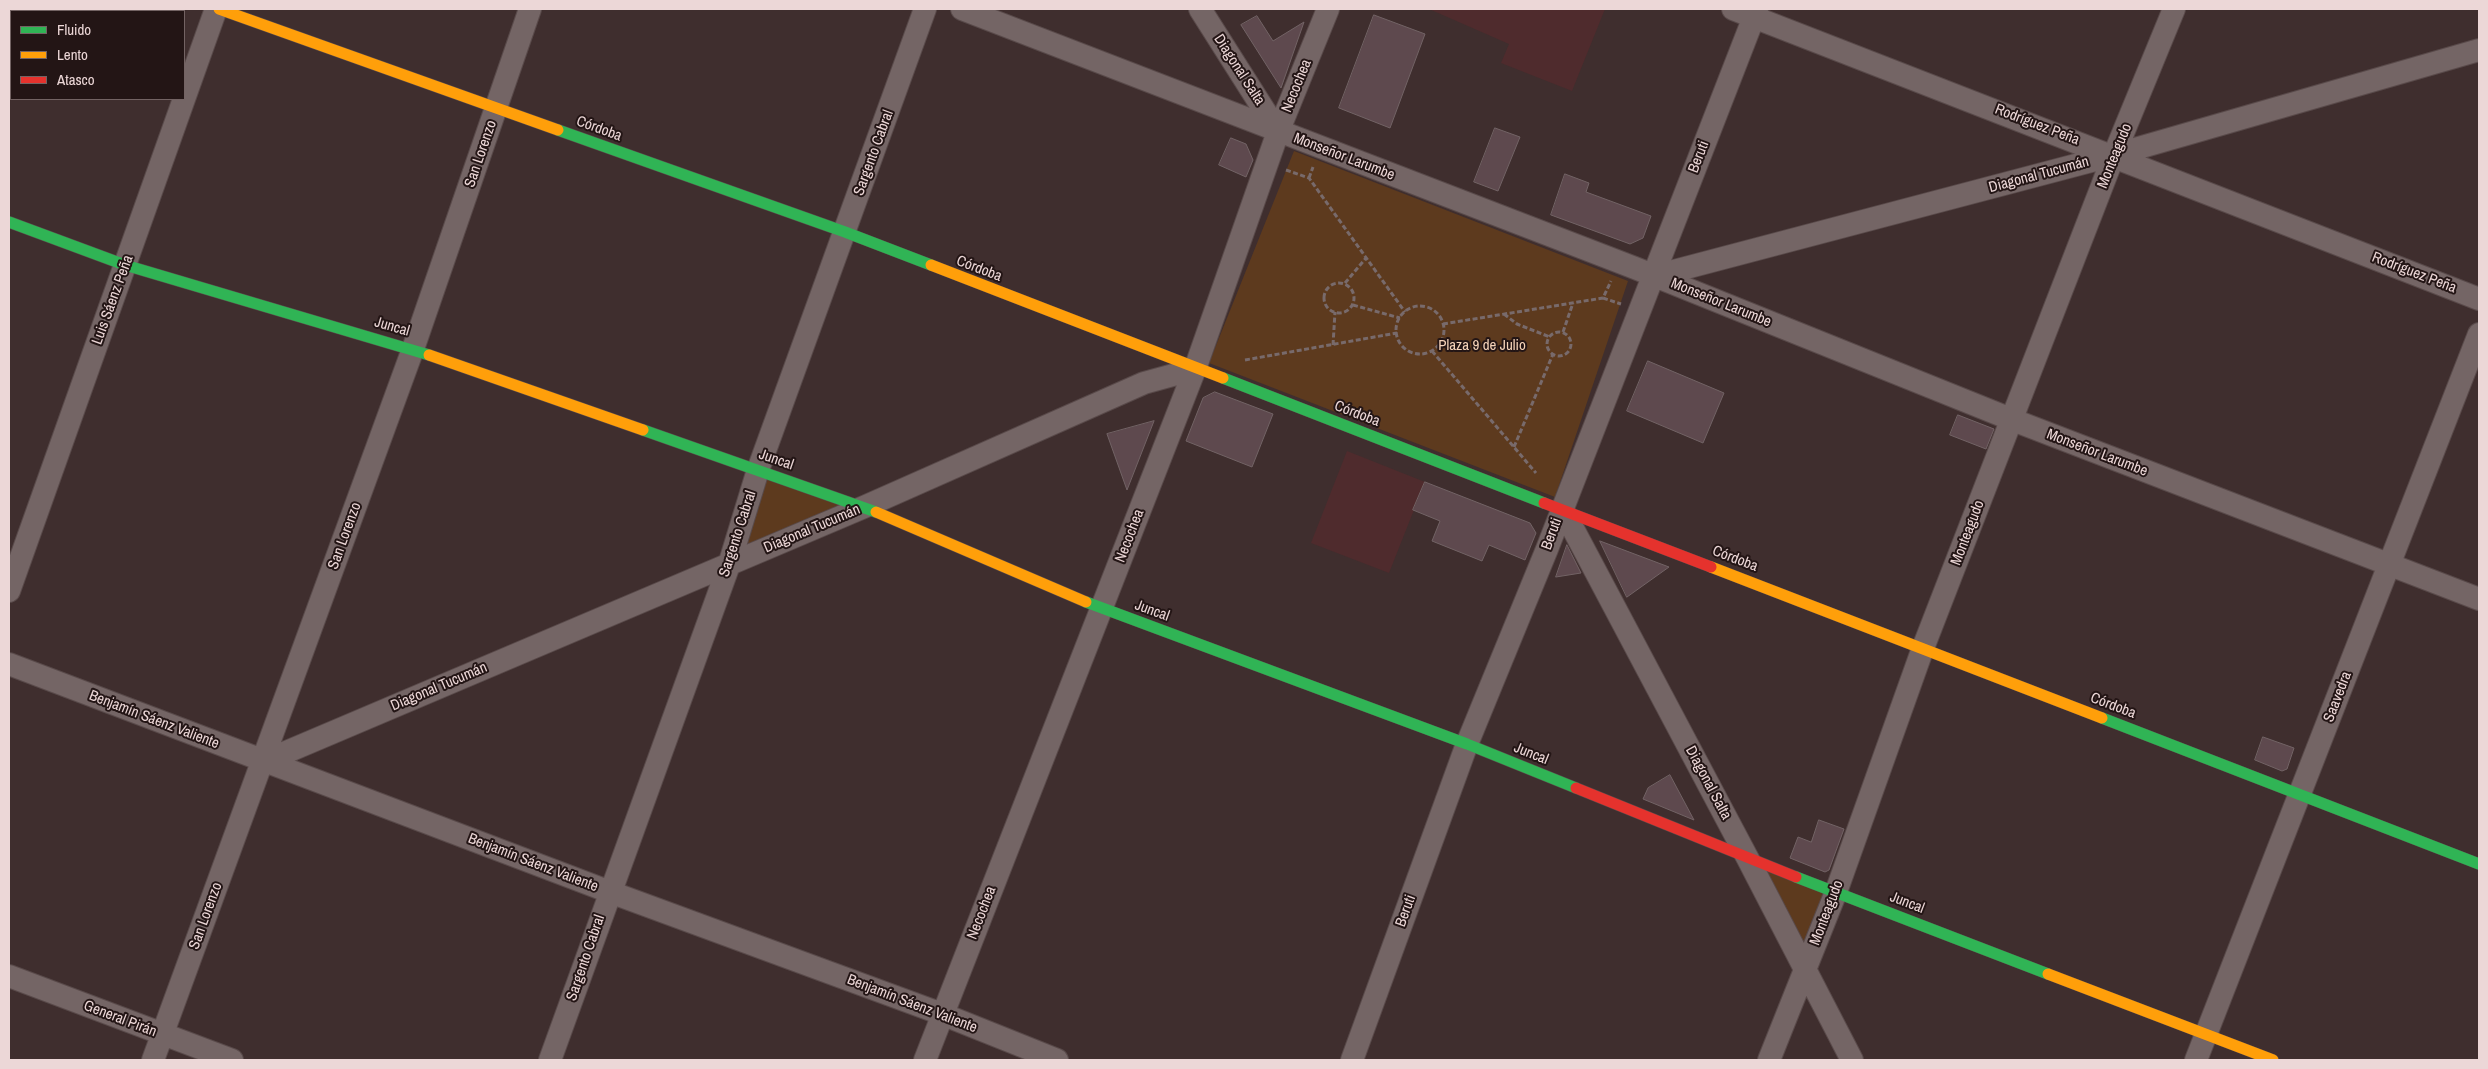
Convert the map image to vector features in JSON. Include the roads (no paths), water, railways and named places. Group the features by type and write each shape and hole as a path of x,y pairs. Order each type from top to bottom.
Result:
{"street":[{"name":"Córdoba","path":"218,9 846,232 1195,369 1562,508 2299,796 2479,864"},
{"name":"Luis Sáenz Peña","path":"185,100 218,9"},
{"name":"San Lorenzo","path":"153,1060 413,349 530,9"},
{"name":"Sargento Cabral","path":"550,1060 728,565 758,470 846,232 925,9"},
{"name":"Monseñor Larumbe","path":"962,9 1619,262 2013,420 2479,599"},
{"name":"Diagonal Salta","path":"1200,9 1278,132"},
{"name":"Necochea","path":"925,1060 1195,369 1278,132 1328,9"},
{"name":"Monteagudo","path":"1769,1060 1836,892 1923,648 2013,420 2114,155 2174,9"},
{"name":"Rodríguez Peña","path":"1748,11 2479,298"},
{"name":"Beruti","path":"1352,1060 1467,744 1547,549 1654,276 1748,11"},
{"name":"Diagonal Tucumán","path":"1654,276 2114,155 2479,50"},
{"name":"Luis Sáenz Peña","path":"9,591 185,100"},
{"name":"Juncal","path":"9,222 125,265 413,349 864,507 1102,608 1467,744 1748,858 2273,1060"},
{"name":"Saavedra","path":"2196,1060 2479,334"},
{"name":"Diagonal Tucumán","path":"263,762 864,507 1144,383 1195,369"},
{"name":"Diagonal Salta","path":"1562,508 1748,858 1852,1060"},
{"name":"Benjamín Sáenz Valiente","path":"9,664 263,762 942,1014 1058,1060"},
{"name":"General Pirán","path":"9,976 232,1060"}],"park label":[{"name":"Plaza 9 de Julio","path":"1482,346"}]}
